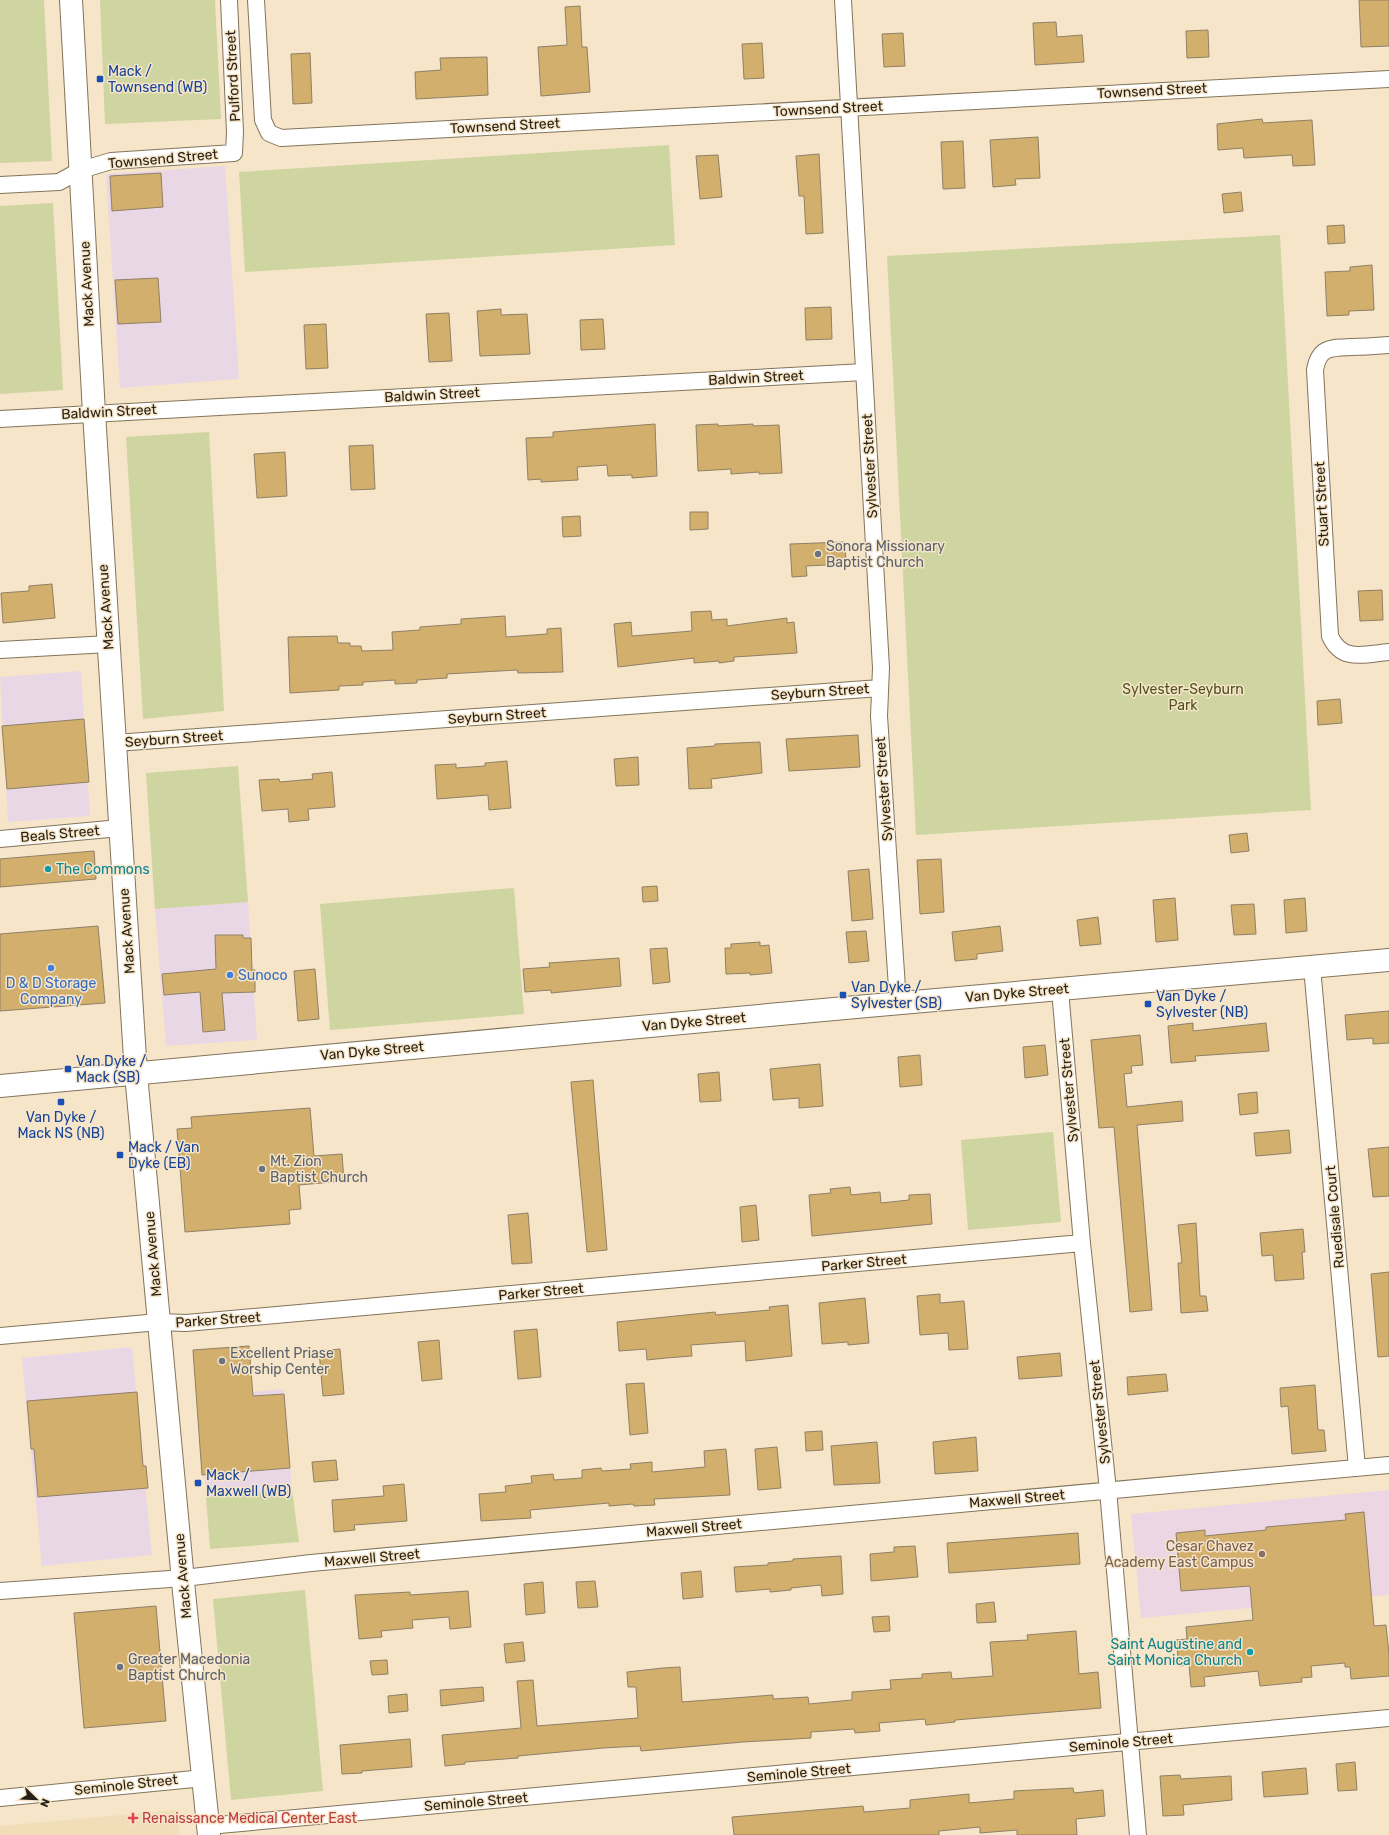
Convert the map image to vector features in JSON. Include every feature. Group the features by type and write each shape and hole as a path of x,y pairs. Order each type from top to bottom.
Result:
{"main road":[{"name":"Mack Avenue","path":"71,0 94,413 136,1074 209,1831"},
{"name":"Van Dyke Street","path":"0,1086 898,1003 1389,960"}],"street":[{"name":"Pulford Street","path":"229,0 235,132 234,153"},
{"name":"Pulford Street","path":"256,0 263,120 269,133"},
{"name":"Sylvester Street","path":"843,0 881,668 879,716 898,1003"},
{"name":"Townsend Street","path":"269,133 281,138 1389,78"},
{"name":"Townsend Street","path":"0,185 59,182 81,170 110,161 234,153"},
{"name":"Stuart Street","path":"1389,345 1337,347 1323,353 1318,358 1315,370 1330,636 1334,645 1342,652 1356,656 1389,652"},
{"name":"Baldwin Street","path":"0,419 864,372"},
{"path":"0,650 108,644"},
{"name":"Seyburn Street","path":"115,743 880,688"},
{"name":"Beals Street","path":"0,839 120,828"},
{"name":"Ruedisale Court","path":"1312,967 1357,1468"},
{"name":"Sylvester Street","path":"1060,990 1082,1243 1108,1490 1138,1835"},
{"name":"Parker Street","path":"0,1336 159,1322 186,1323 1082,1243"},
{"name":"Maxwell Street","path":"0,1591 184,1578 319,1562 1389,1465"},
{"name":"Seminole Street","path":"209,1831 1389,1718"},
{"name":"Seminole Street","path":"0,1798 204,1778"}],"shaded area":[{"path":"225,166 239,379 120,388 106,174"},
{"path":"81,671 90,816 8,822 0,677"},
{"path":"248,902 257,1040 166,1046 155,909"},
{"path":"132,1347 152,1555 42,1566 22,1358"},
{"path":"284,1389 292,1490 206,1497 198,1397"},
{"name":"Cesar Chavez Academy East Campus","path":"1389,1490 1389,1595 1141,1618 1131,1514"},
{"name":"Renaissance Medical Center East","path":"177,1810 180,1835 0,1835 0,1826"}],"green space":[{"path":"0,0 44,0 52,161 0,163"},
{"path":"100,0 215,0 221,119 105,124"},
{"path":"669,145 675,245 245,272 239,172"},
{"path":"53,203 63,390 0,394 0,206"},
{"name":"Sylvester-Seyburn Park","path":"1280,235 1311,810 916,835 887,256"},
{"path":"209,432 224,711 143,719 126,437"},
{"path":"238,766 248,902 155,909 146,773"},
{"path":"514,888 524,1014 330,1030 320,904"},
{"path":"1053,1132 1061,1222 968,1230 961,1140"},
{"path":"292,1490 299,1542 210,1549 206,1497"},
{"path":"305,1590 323,1791 231,1800 213,1599"}],"building":[{"path":"1359,0 1389,0 1389,46 1361,47"},
{"path":"580,6 582,47 587,47 590,92 541,96 538,47 567,45 565,7"},
{"path":"1056,22 1057,37 1082,35 1084,62 1035,65 1033,23"},
{"path":"1208,30 1209,57 1187,58 1186,31"},
{"path":"903,33 905,66 884,67 882,34"},
{"path":"762,43 764,78 744,79 742,44"},
{"path":"310,53 312,103 293,104 291,54"},
{"path":"487,57 488,95 416,99 415,72 441,70 440,58"},
{"path":"1262,119 1263,123 1312,120 1315,165 1293,166 1292,155 1244,158 1243,148 1218,150 1217,124"},
{"path":"1038,137 1040,178 1015,179 1016,185 993,187 990,140"},
{"path":"963,141 965,188 943,189 941,142"},
{"path":"819,154 823,233 806,234 804,196 799,196 796,156"},
{"path":"718,155 722,197 700,199 696,156"},
{"path":"161,173 163,207 112,211 110,176"},
{"path":"1241,192 1243,211 1224,213 1222,194"},
{"path":"1344,225 1345,243 1328,244 1327,226"},
{"path":"1372,265 1374,310 1349,311 1349,315 1327,316 1325,272 1350,271 1350,267"},
{"path":"158,278 161,322 118,324 115,280"},
{"path":"831,307 832,339 806,340 805,308"},
{"path":"501,309 501,315 527,314 530,354 480,356 477,311"},
{"path":"449,313 452,361 429,362 426,314"},
{"path":"603,319 605,349 581,350 580,320"},
{"path":"326,324 328,368 306,369 304,325"},
{"path":"655,424 657,476 632,478 632,475 608,476 607,465 577,467 578,480 541,482 541,479 528,480 526,438 553,437 553,432"},
{"path":"718,424 718,426 753,424 753,426 779,425 782,473 759,474 759,472 731,474 731,469 698,471 696,425"},
{"path":"373,445 375,489 351,490 349,446"},
{"path":"285,452 287,496 257,498 254,454"},
{"path":"690,512 708,512 708,529 690,530"},
{"path":"580,516 581,536 563,537 562,517"},
{"name":"Sonora Missionary Baptist Church","path":"845,542 846,564 806,566 807,576 792,577 790,544"},
{"path":"52,584 55,618 3,623 1,593 29,591 29,586"},
{"path":"1382,590 1383,620 1360,621 1358,591"},
{"path":"711,611 712,620 727,619 727,626 787,618 787,623 794,622 797,653 734,657 734,661 719,663 719,661 694,663 694,658 618,667 614,624 631,622 632,636 692,631 691,612"},
{"path":"505,616 506,637 547,634 547,629 561,628 563,672 518,673 517,670 447,674 447,678 417,680 417,683 395,684 395,680 363,682 363,685 339,686 339,690 290,693 288,637 337,636 338,643 350,643 350,646 361,646 362,651 393,650 392,632 420,630 420,627 461,624 461,619"},
{"path":"1340,699 1342,723 1318,725 1317,701"},
{"path":"84,719 89,782 7,789 2,726"},
{"path":"858,735 860,767 789,771 786,739"},
{"path":"760,742 762,773 711,779 712,788 689,789 687,748 715,746 715,744"},
{"path":"638,757 639,785 616,786 614,759"},
{"path":"507,761 511,808 489,810 488,795 437,799 435,765 456,764 456,768 485,766 485,763"},
{"path":"332,772 335,807 308,809 309,820 289,822 288,809 262,811 259,780 279,779 280,782 313,779 312,774"},
{"path":"1247,833 1249,851 1231,853 1229,835"},
{"name":"The Commons","path":"94,851 96,879 0,887 0,859"},
{"path":"941,859 944,912 920,914 917,860"},
{"path":"869,869 873,919 852,921 848,871"},
{"path":"657,886 658,901 643,902 642,887"},
{"path":"1175,898 1178,940 1156,942 1153,900"},
{"path":"1305,898 1307,931 1286,933 1284,900"},
{"path":"1254,904 1256,934 1234,935 1231,905"},
{"path":"1098,917 1101,944 1080,946 1077,920"},
{"name":"D & D Storage Company","path":"98,926 105,1003 0,1011 0,934"},
{"path":"1000,926 1003,951 977,954 977,959 955,961 952,932"},
{"path":"866,931 869,961 849,963 846,932"},
{"path":"215,935 243,935 243,938 251,938 252,970 255,970 255,992 222,993 225,1030 203,1032 200,992 164,995 162,974 216,969"},
{"path":"760,942 760,946 769,945 772,973 750,975 750,973 726,974 725,948 731,948 731,944"},
{"path":"667,948 670,982 653,984 650,949"},
{"path":"619,958 621,986 551,993 551,990 525,992 523,969 550,967 549,963"},
{"path":"315,969 319,1019 298,1021 294,971"},
{"path":"1389,1011 1389,1043 1373,1044 1373,1038 1347,1040 1345,1015"},
{"path":"1193,1023 1193,1031 1266,1023 1269,1051 1195,1056 1196,1061 1171,1063 1168,1026"},
{"path":"1140,1035 1143,1065 1131,1066 1132,1073 1124,1074 1127,1107 1182,1101 1183,1121 1137,1125 1152,1310 1130,1312 1114,1127 1099,1128 1091,1040"},
{"path":"1045,1045 1048,1075 1025,1078 1023,1047"},
{"path":"920,1055 922,1085 900,1087 898,1057"},
{"path":"820,1064 823,1106 799,1108 799,1098 773,1100 770,1069"},
{"path":"719,1072 721,1101 700,1102 698,1074"},
{"path":"593,1080 607,1250 587,1252 571,1082"},
{"path":"1257,1092 1258,1113 1240,1115 1238,1094"},
{"name":"Mt. Zion Baptist Church","path":"310,1108 314,1156 342,1154 344,1181 299,1185 301,1209 289,1210 290,1224 185,1232 177,1129 192,1128 191,1117"},
{"path":"1289,1130 1291,1153 1256,1156 1254,1133"},
{"path":"1389,1147 1389,1196 1373,1197 1368,1149"},
{"path":"850,1187 851,1195 880,1192 881,1203 909,1200 909,1195 930,1194 932,1224 812,1236 809,1195 831,1193 830,1189"},
{"path":"756,1205 759,1240 742,1242 740,1207"},
{"path":"528,1213 532,1263 512,1264 508,1215"},
{"path":"1196,1223 1200,1296 1206,1296 1208,1311 1181,1313 1178,1263 1182,1263 1178,1225"},
{"path":"1303,1229 1305,1252 1302,1252 1304,1279 1275,1281 1273,1255 1262,1256 1260,1233"},
{"path":"1389,1272 1389,1356 1378,1357 1371,1274"},
{"path":"940,1294 940,1303 964,1301 968,1349 949,1350 948,1333 920,1335 917,1296"},
{"path":"865,1298 869,1343 848,1345 848,1342 822,1344 819,1303"},
{"path":"788,1305 792,1356 746,1361 745,1341 691,1345 692,1356 647,1360 646,1349 619,1351 617,1322 715,1312 716,1315 770,1310 769,1307"},
{"path":"537,1329 541,1377 518,1379 514,1331"},
{"path":"439,1340 442,1379 422,1381 418,1342"},
{"path":"249,1346 253,1396 284,1394 290,1468 202,1475 193,1350"},
{"path":"340,1349 344,1394 323,1396 319,1351"},
{"path":"1060,1353 1062,1376 1019,1379 1017,1357"},
{"path":"1166,1374 1168,1391 1128,1395 1127,1377"},
{"path":"644,1383 648,1433 630,1435 626,1384"},
{"path":"1315,1385 1318,1430 1324,1430 1326,1451 1292,1454 1288,1406 1281,1407 1280,1388"},
{"path":"137,1392 143,1466 146,1466 148,1488 38,1497 34,1449 31,1449 27,1401"},
{"path":"822,1431 823,1450 806,1451 805,1432"},
{"path":"976,1437 978,1471 935,1474 933,1442"},
{"path":"877,1442 880,1483 834,1485 831,1446"},
{"path":"777,1447 781,1488 758,1490 755,1449"},
{"path":"726,1449 730,1495 654,1499 655,1505 634,1506 633,1504 609,1506 609,1503 530,1510 531,1518 481,1521 479,1494 506,1492 505,1486 532,1483 531,1476 553,1474 554,1480 582,1478 582,1470 601,1468 602,1471 631,1469 630,1464 652,1462 652,1472 705,1467 704,1451"},
{"path":"336,1460 338,1480 314,1482 312,1462"},
{"path":"404,1484 407,1521 354,1525 355,1530 334,1532 332,1500 384,1496 383,1486"},
{"path":"1364,1512 1374,1626 1386,1625 1389,1654 1389,1676 1351,1679 1350,1667 1345,1667 1345,1663 1311,1666 1312,1677 1301,1678 1302,1682 1260,1686 1258,1671 1204,1677 1205,1686 1191,1687 1189,1665 1179,1666 1176,1640 1187,1639 1186,1627 1253,1620 1250,1586 1181,1591 1176,1533 1205,1530 1205,1536 1266,1530 1266,1527 1346,1520 1345,1514"},
{"path":"1078,1533 1080,1564 949,1573 947,1543"},
{"path":"915,1546 918,1577 871,1581 870,1554 894,1552 894,1547"},
{"path":"841,1556 843,1594 822,1596 821,1585 770,1592 770,1589 736,1592 734,1567 768,1565 768,1563 793,1561 793,1559"},
{"path":"701,1571 703,1597 683,1599 681,1573"},
{"path":"595,1581 598,1607 578,1608 576,1582"},
{"path":"543,1582 545,1613 526,1615 524,1584"},
{"path":"468,1591 471,1627 450,1629 449,1617 412,1620 413,1628 381,1631 382,1637 359,1639 355,1595 410,1592 410,1595"},
{"path":"994,1602 996,1622 977,1623 976,1604"},
{"name":"Greater Macedonia Baptist Church","path":"156,1606 166,1721 84,1728 74,1613"},
{"path":"889,1616 890,1631 874,1632 872,1617"},
{"path":"1076,1631 1079,1674 1098,1672 1101,1708 955,1720 955,1722 926,1725 925,1719 879,1723 880,1731 855,1733 854,1729 811,1732 811,1738 641,1751 640,1746 603,1748 518,1756 518,1758 465,1762 465,1764 445,1766 442,1735 521,1728 517,1681 533,1680 537,1726 638,1718 636,1687 628,1687 627,1672 663,1668 680,1667 682,1702 773,1695 773,1699 808,1697 809,1704 852,1700 852,1692 891,1689 890,1680 922,1678 922,1674 951,1672 952,1679 993,1676 990,1642 1028,1640 1027,1635"},
{"path":"523,1642 525,1661 506,1663 504,1644"},
{"path":"387,1660 388,1674 372,1675 370,1661"},
{"path":"483,1687 484,1701 441,1706 440,1690"},
{"path":"407,1694 408,1711 389,1713 388,1696"},
{"path":"410,1739 412,1767 342,1774 340,1745"},
{"path":"1355,1762 1357,1790 1338,1791 1336,1764"},
{"path":"1306,1768 1308,1794 1264,1797 1262,1772"},
{"path":"1180,1775 1181,1779 1231,1776 1232,1800 1183,1805 1184,1815 1163,1816 1160,1776"},
{"path":"1073,1788 1074,1793 1103,1790 1105,1816 1076,1819 1077,1835 1017,1835 1017,1830 980,1833 980,1827 939,1831 939,1835 734,1835 732,1817 863,1806 864,1812 910,1808 910,1800 969,1794 969,1803 1014,1799 1014,1791"}],"place":[{"name":"Mack / Townsend (WB)","path":"100,79"},
{"name":"Sonora Missionary Baptist Church","path":"818,554"},
{"name":"The Commons","path":"48,869"},
{"name":"D & D Storage Company","path":"51,968"},
{"name":"Sunoco","path":"230,975"},
{"name":"Van Dyke / Sylvester (SB)","path":"843,995"},
{"name":"Van Dyke / Sylvester (NB)","path":"1148,1004"},
{"name":"Van Dyke / Mack (SB)","path":"68,1069"},
{"name":"Van Dyke / Mack NS (NB)","path":"61,1102"},
{"name":"Mack / Van Dyke (EB)","path":"120,1155"},
{"name":"Mt. Zion Baptist Church","path":"262,1169"},
{"name":"Excellent Priase Worship Center","path":"222,1361"},
{"name":"Mack / Maxwell (WB)","path":"198,1483"},
{"name":"Cesar Chavez Academy East Campus","path":"1262,1554"},
{"name":"Saint Augustine and Saint Monica Church","path":"1250,1652"},
{"name":"Greater Macedonia Baptist Church","path":"120,1667"},
{"name":"Renaissance Medical Center East","path":"133,1818"}]}
